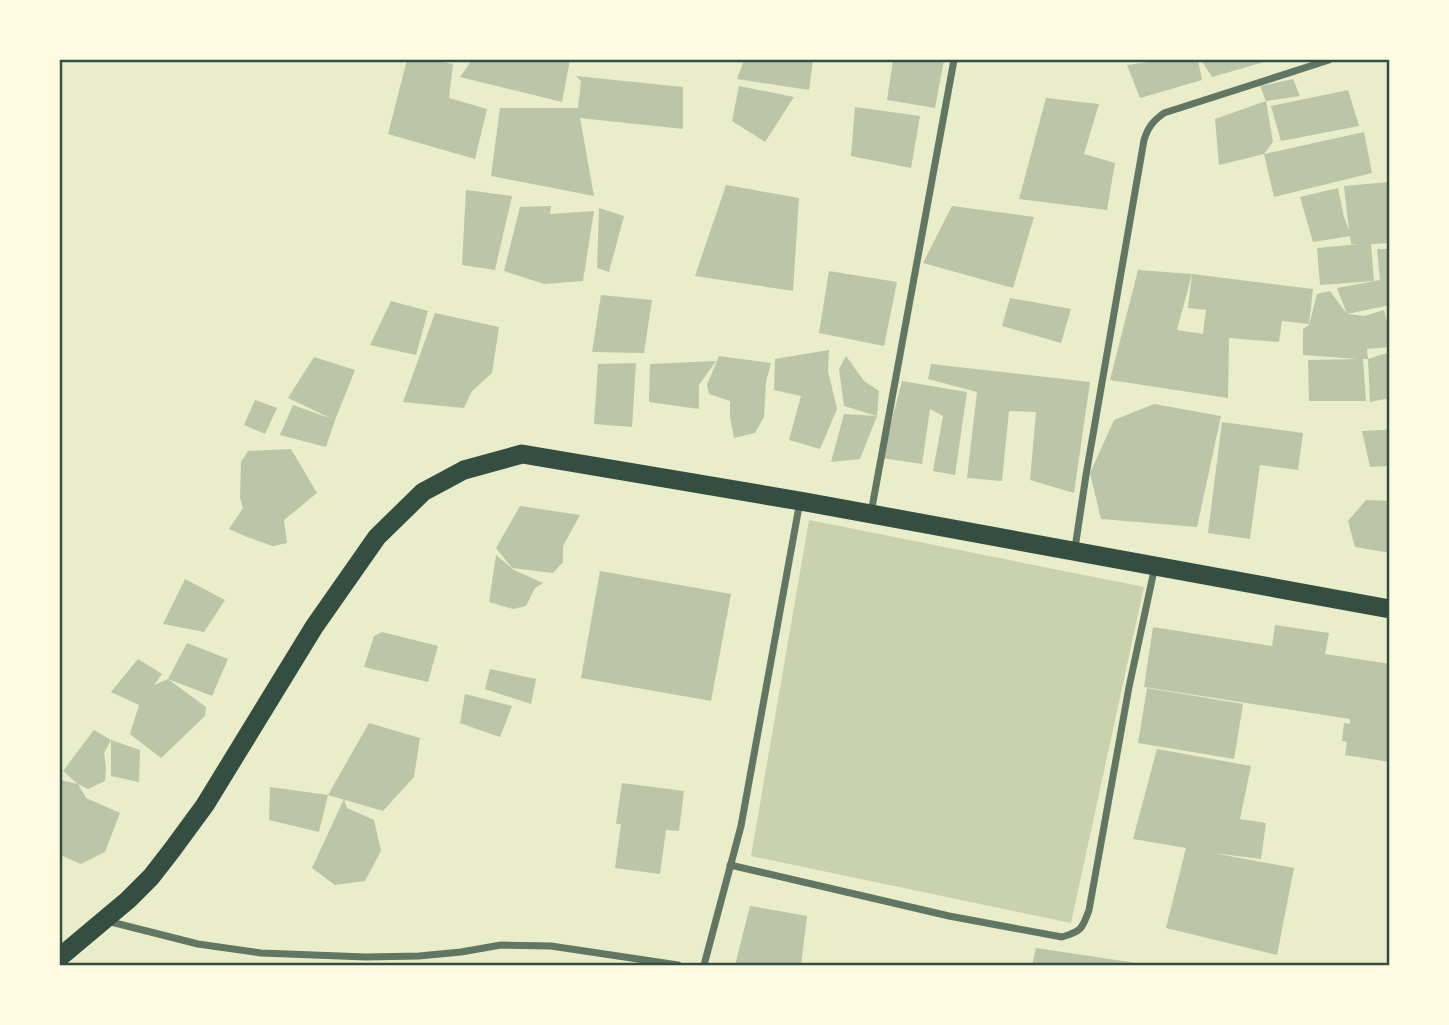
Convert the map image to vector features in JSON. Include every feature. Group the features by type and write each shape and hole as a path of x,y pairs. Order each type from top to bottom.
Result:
{"highway":[{"path":"60,957 151,877 205,804 314,627 377,537 423,492 464,470 522,454 800,501 1390,609"}],"street":[{"path":"871,514 954,60"},
{"path":"1075,551 1148,127 1164,113 1329,60"},
{"path":"704,965 741,826 800,501"},
{"path":"730,864 949,916 1062,937 1083,927 1089,910 1129,688 1155,565"},
{"path":"104,920 198,944 261,953 419,956 501,945 551,946 678,965"}],"green space":[{"path":"809,520 1144,587 1071,923 751,856"}],"building":[{"path":"407,60 432,60 453,64 449,98 487,109 475,159 388,134"},
{"path":"472,60 570,60 562,102 460,77"},
{"path":"744,60 813,60 809,90 737,79"},
{"path":"893,60 944,60 935,108 887,100"},
{"path":"1165,60 1198,60 1202,80 1140,98 1127,65"},
{"path":"1201,60 1271,60 1212,77"},
{"path":"576,76 683,87 683,129 580,118 594,196 491,176 500,108 578,108 581,81"},
{"path":"1293,79 1300,96 1266,101 1260,86"},
{"path":"739,86 794,97 765,142 732,121"},
{"path":"1348,90 1359,126 1281,141 1271,106"},
{"path":"1046,98 1099,104 1084,154 1115,163 1107,210 1019,199"},
{"path":"1266,101 1273,142 1264,154 1219,165 1215,119"},
{"path":"855,107 920,116 911,168 851,156"},
{"path":"1364,132 1372,173 1274,197 1264,154"},
{"path":"1390,182 1390,243 1371,244 1374,281 1320,285 1317,248 1360,244 1351,244 1350,236 1313,242 1300,197 1338,188 1349,230 1344,186"},
{"path":"726,185 799,198 793,291 695,276"},
{"path":"466,190 512,196 495,270 462,265"},
{"path":"551,206 550,214 594,211 583,281 544,284 504,271 520,207"},
{"path":"952,206 1034,217 1013,288 923,263"},
{"path":"599,208 624,216 609,272 597,268"},
{"path":"1377,249 1390,249 1390,305 1347,314 1337,288 1380,280"},
{"path":"1138,270 1192,274 1313,289 1309,324 1282,321 1279,342 1229,338 1228,398 1110,380","holes":["1192,274 1188,308 1206,310 1203,334 1177,330"]},
{"path":"829,271 897,282 884,346 819,333"},
{"path":"1330,291 1347,314 1364,316 1384,310 1390,332 1390,347 1367,349 1368,359 1363,359 1366,401 1309,401 1308,360 1358,359 1303,355 1303,329 1309,325 1317,294"},
{"path":"601,295 652,300 644,353 592,352"},
{"path":"1010,298 1071,309 1061,343 1002,326"},
{"path":"391,301 428,311 416,355 370,345"},
{"path":"435,313 499,327 492,373 472,391 464,408 403,402"},
{"path":"829,350 828,371 837,409 820,449 789,440 801,396 774,390 775,359"},
{"path":"1390,352 1390,398 1370,402 1368,359"},
{"path":"719,356 771,363 766,382 764,417 755,433 734,438 730,401 709,394 707,385"},
{"path":"846,356 864,381 879,391 877,416 844,406 839,369"},
{"path":"314,357 355,370 326,447 280,435 293,405 332,419 288,398"},
{"path":"716,361 699,385 699,409 649,402 650,364"},
{"path":"636,363 632,427 594,424 598,364"},
{"path":"931,364 1090,382 1074,493 1030,480 1036,412 1009,411 1002,481 967,478 977,392 928,379"},
{"path":"902,381 967,392 955,475 933,471 943,416 930,409 922,464 882,458"},
{"path":"255,400 277,408 265,434 244,425"},
{"path":"1154,404 1221,416 1197,527 1101,519 1090,473 1114,420"},
{"path":"844,414 877,416 860,459 831,462"},
{"path":"1222,422 1303,433 1298,470 1260,465 1250,539 1208,533"},
{"path":"1390,428 1390,466 1370,467 1362,431"},
{"path":"291,449 317,493 284,520 287,543 273,546 229,529 243,508 240,498 241,462 248,451"},
{"path":"1366,500 1390,501 1390,553 1355,547 1348,521"},
{"path":"520,506 580,515 563,546 563,562 553,573 512,568 496,548"},
{"path":"496,555 514,570 543,583 535,588 526,606 513,609 489,602"},
{"path":"600,571 731,594 711,701 581,678"},
{"path":"185,579 225,600 204,632 163,624"},
{"path":"1275,625 1329,633 1325,654 1390,664 1390,762 1345,755 1347,742 1342,741 1344,723 1350,724 1350,719 1144,687 1153,627 1272,646"},
{"path":"382,632 438,646 428,682 364,667 374,636"},
{"path":"187,643 228,659 212,696 168,679"},
{"path":"138,659 162,674 154,685 168,679 206,707 205,716 161,758 130,734 139,705 111,692"},
{"path":"490,669 536,679 531,704 485,689"},
{"path":"1147,688 1243,704 1234,759 1138,743"},
{"path":"465,694 512,706 500,737 460,723"},
{"path":"369,723 420,738 414,777 383,811 328,795"},
{"path":"94,730 111,740 104,753 105,781 88,789 63,771"},
{"path":"111,740 140,750 139,782 111,776"},
{"path":"1157,749 1251,766 1240,819 1266,823 1261,859 1213,853 1294,868 1277,955 1166,928 1186,848 1133,839"},
{"path":"60,780 78,784 86,798 120,813 105,852 81,864 60,855"},
{"path":"622,783 684,791 679,831 666,830 660,874 615,868 621,824 616,824"},
{"path":"270,787 328,795 319,832 269,820"},
{"path":"344,799 347,808 374,820 381,851 365,881 335,885 312,868"},
{"path":"750,906 807,916 801,965 735,965"},
{"path":"1036,948 1143,964 1032,965"}]}
